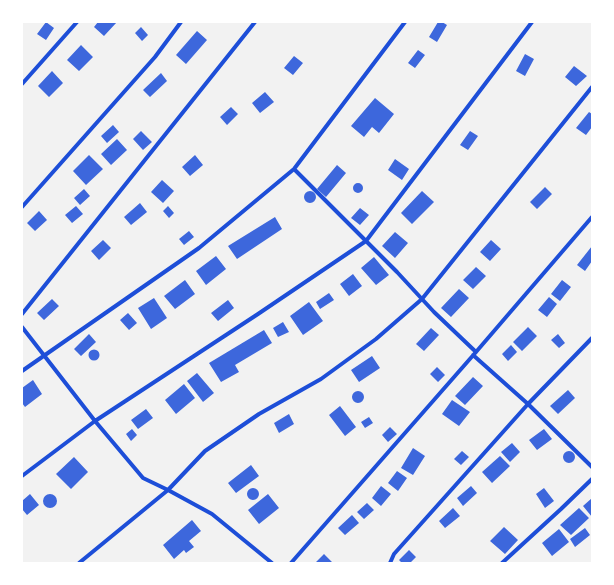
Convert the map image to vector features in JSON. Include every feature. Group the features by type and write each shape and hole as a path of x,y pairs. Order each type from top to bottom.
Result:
{"street":[{"path":"22,84 77,22"},
{"path":"22,207 155,57 181,22"},
{"path":"22,314 255,22"},
{"path":"22,371 199,248 294,169 405,22"},
{"path":"22,476 95,421 366,241 532,22"},
{"path":"79,563 168,490 205,451 259,414 321,379 376,339 422,299 592,86"},
{"path":"294,169 434,312 592,467"},
{"path":"291,563 592,217"},
{"path":"22,327 95,421 142,478 168,490 212,514 270,562"},
{"path":"390,563 394,554 528,404 592,338"},
{"path":"502,563 592,479"}],"building":[{"path":"46,22 54,28 46,40 37,34"},
{"path":"98,22 117,22 104,36 94,27"},
{"path":"438,22 442,22 447,25 437,42 429,37"},
{"path":"141,27 148,35 142,41 135,33"},
{"path":"197,31 207,40 186,64 176,55"},
{"path":"81,45 93,57 79,71 67,60"},
{"path":"418,50 425,55 415,68 408,63"},
{"path":"525,54 534,59 525,76 516,71"},
{"path":"294,56 303,63 293,75 284,68"},
{"path":"574,66 587,76 576,86 565,77"},
{"path":"52,71 63,83 49,97 38,86"},
{"path":"161,73 167,81 150,97 143,90"},
{"path":"265,92 274,102 260,113 252,103"},
{"path":"375,98 394,114 379,133 372,127 364,137 351,126"},
{"path":"231,107 238,114 227,125 220,117"},
{"path":"589,112 592,114 592,127 586,135 576,128"},
{"path":"113,125 119,132 107,143 101,136"},
{"path":"141,131 152,142 143,150 133,139"},
{"path":"470,131 478,136 468,150 460,145"},
{"path":"117,139 127,150 111,165 101,154"},
{"path":"89,155 103,169 86,185 73,171"},
{"path":"195,155 203,165 190,176 182,167"},
{"path":"395,159 409,169 402,180 388,170"},
{"path":"337,165 346,173 326,197 317,189"},
{"path":"162,180 174,191 163,203 151,192"},
{"path":"358,183 363,188 358,193 353,188"},
{"path":"545,187 552,194 537,209 530,202"},
{"path":"84,189 90,196 80,205 74,198"},
{"path":"308,191 312,191 316,197 312,203 308,203 304,199 304,195"},
{"path":"422,191 434,202 412,224 401,213"},
{"path":"140,203 147,212 131,225 124,217"},
{"path":"76,206 83,214 72,223 65,215"},
{"path":"168,206 174,213 169,218 163,211"},
{"path":"360,208 369,215 360,225 351,218"},
{"path":"39,211 47,220 35,231 27,223"},
{"path":"275,217 282,229 237,259 228,246"},
{"path":"189,231 194,237 184,245 179,239"},
{"path":"395,232 408,243 395,258 382,246"},
{"path":"103,240 111,248 99,260 91,251"},
{"path":"491,240 501,249 490,261 480,252"},
{"path":"592,246 592,261 585,271 577,265"},
{"path":"216,256 226,269 206,285 196,271"},
{"path":"374,257 389,275 376,285 361,268"},
{"path":"476,267 486,276 473,289 463,280"},
{"path":"353,274 362,286 349,296 340,284"},
{"path":"185,280 195,294 175,309 164,296"},
{"path":"562,280 571,287 560,301 551,294"},
{"path":"459,289 469,298 451,317 441,308"},
{"path":"329,293 334,300 320,309 316,302"},
{"path":"549,297 557,304 547,317 538,310"},
{"path":"154,298 167,318 151,329 138,308"},
{"path":"52,299 59,306 44,320 37,313"},
{"path":"228,300 234,308 218,321 211,313"},
{"path":"309,302 323,321 303,335 290,316"},
{"path":"128,313 137,323 129,330 120,320"},
{"path":"283,322 289,332 278,337 273,328"},
{"path":"528,327 537,336 522,351 513,342"},
{"path":"431,328 439,335 424,351 416,344"},
{"path":"264,330 272,343 235,365 239,372 221,382 209,363"},
{"path":"89,334 96,342 81,356 74,349"},
{"path":"558,334 565,343 559,348 551,340"},
{"path":"511,345 517,352 508,361 502,354"},
{"path":"92,350 96,350 98,351 98,359 92,360 89,357 89,353"},
{"path":"372,356 380,368 359,382 351,370"},
{"path":"437,367 445,375 438,382 430,374"},
{"path":"197,373 214,393 203,402 187,381"},
{"path":"473,377 483,386 465,405 455,396"},
{"path":"33,380 42,394 25,407 22,403 22,388"},
{"path":"184,384 195,398 176,414 165,400"},
{"path":"568,390 575,398 558,414 550,406"},
{"path":"356,391 360,391 364,397 360,403 356,403 352,399 352,395"},
{"path":"452,400 470,412 459,426 442,414"},
{"path":"340,406 356,427 345,436 329,415"},
{"path":"146,409 153,418 138,429 131,420"},
{"path":"289,414 294,424 279,433 274,423"},
{"path":"369,417 373,423 365,428 361,422"},
{"path":"390,427 397,434 388,442 382,435"},
{"path":"132,429 137,435 131,441 126,434"},
{"path":"544,429 552,439 537,450 529,440"},
{"path":"512,443 520,452 510,462 501,452"},
{"path":"413,448 425,456 413,475 401,468"},
{"path":"462,451 469,457 461,465 454,459"},
{"path":"567,451 571,451 575,457 571,463 567,463 563,459 563,455"},
{"path":"500,456 510,466 492,483 482,472"},
{"path":"74,457 88,472 71,489 56,474"},
{"path":"251,465 259,476 236,493 228,483"},
{"path":"397,471 407,478 398,491 388,483"},
{"path":"381,486 391,494 381,506 372,498"},
{"path":"471,486 477,493 463,506 457,498"},
{"path":"251,488 255,488 259,494 255,500 251,500 247,496 247,492"},
{"path":"544,488 554,501 545,508 536,494"},
{"path":"30,494 39,505 27,515 22,509 22,501"},
{"path":"50,494 55,496 57,501 55,506 50,508 45,506 43,501 45,496"},
{"path":"268,494 279,508 259,524 248,510"},
{"path":"592,498 592,517 583,506"},
{"path":"367,503 374,510 364,519 357,512"},
{"path":"453,508 460,516 445,528 439,521"},
{"path":"579,508 589,518 571,535 560,525"},
{"path":"352,515 359,523 345,535 338,528"},
{"path":"192,520 201,531 189,541 194,547 186,553 184,550 174,559 163,545"},
{"path":"504,527 518,540 505,554 490,541"},
{"path":"585,528 590,535 575,547 570,539"},
{"path":"559,529 569,542 552,556 542,543"},
{"path":"409,550 416,557 410,563 402,563 399,560"},
{"path":"324,554 333,563 315,563"}]}
